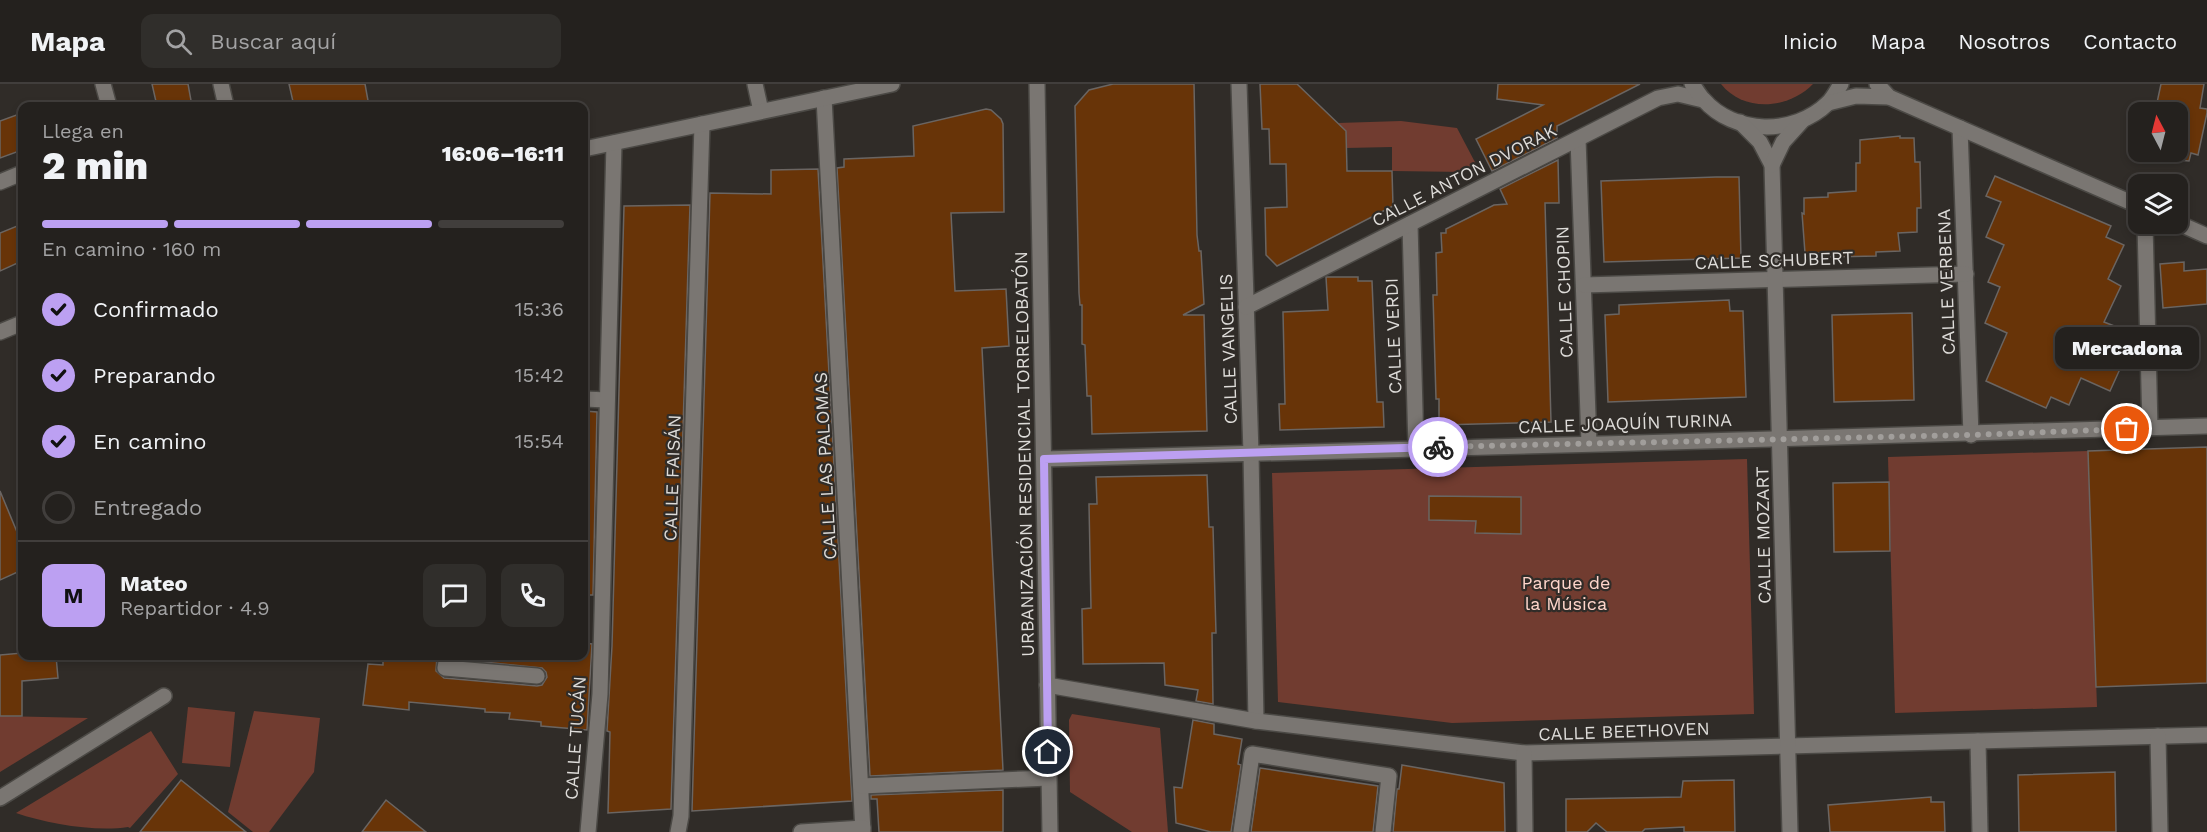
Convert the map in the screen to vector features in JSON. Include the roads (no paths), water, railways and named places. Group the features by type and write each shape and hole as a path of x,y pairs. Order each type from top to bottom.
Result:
{"street":[{"path":"103,84 108,102"},
{"path":"221,84 225,102"},
{"path":"755,84 761,111"},
{"path":"588,148 892,84"},
{"name":"URBANIZACIÓN RESIDENCIAL TORRELOBATÓN","path":"1036,84 1048,778 1050,827 1065,832"},
{"name":"CALLE VANGELIS","path":"1239,84 1251,453 1256,721"},
{"path":"1692,84 1703,100 1723,116 1748,126 1775,128 1803,120 1828,103 1856,96 1889,97 2128,201"},
{"path":"1828,103 1841,84"},
{"path":"1877,84 1889,97"},
{"name":"CALLE ANTON DVORAK","path":"1246,307 1658,98 1678,94 1703,100"},
{"name":"CALLE LAS PALOMAS","path":"824,98 863,830"},
{"name":"CALLE MOZART","path":"1772,165 1783,142 1803,120"},
{"name":"CALLE MOZART","path":"1740,122 1760,142 1772,165 1790,832"},
{"name":"CALLE FAISÁN","path":"678,832 681,816 702,124"},
{"name":"CALLE VERBENA","path":"1960,128 1971,435"},
{"name":"CALLE CHOPIN","path":"1578,139 1589,443"},
{"name":"CALLE TUCÁN","path":"588,832 600,694 614,143"},
{"path":"0,182 18,175"},
{"name":"CALLE VERDI","path":"1410,224 1416,448"},
{"path":"2188,227 2207,236"},
{"path":"2145,234 2150,428"},
{"name":"CALLE SCHUBERT","path":"1584,285 1966,274"},
{"path":"0,332 18,325"},
{"path":"588,399 607,400"},
{"name":"CALLE JOAQUÍN TURINA","path":"1044,459 1780,438 1971,435 2207,426"},
{"path":"446,660 445,668 488,663 537,676"},
{"name":"CALLE BEETHOVEN","path":"1047,685 1256,721 1524,753 2207,735"},
{"path":"0,798 164,696"},
{"path":"2158,736 2160,832"},
{"path":"1978,741 1980,832"},
{"path":"1524,753 1525,832"},
{"path":"1241,832 1252,754 1389,776 1383,832"},
{"path":"861,786 1048,778"},
{"path":"801,832 863,830"}],"place":[{"name":"Mercadona","path":"2127,429"}],"park label":[{"name":"Parque de la Música","path":"1566,592"}]}
